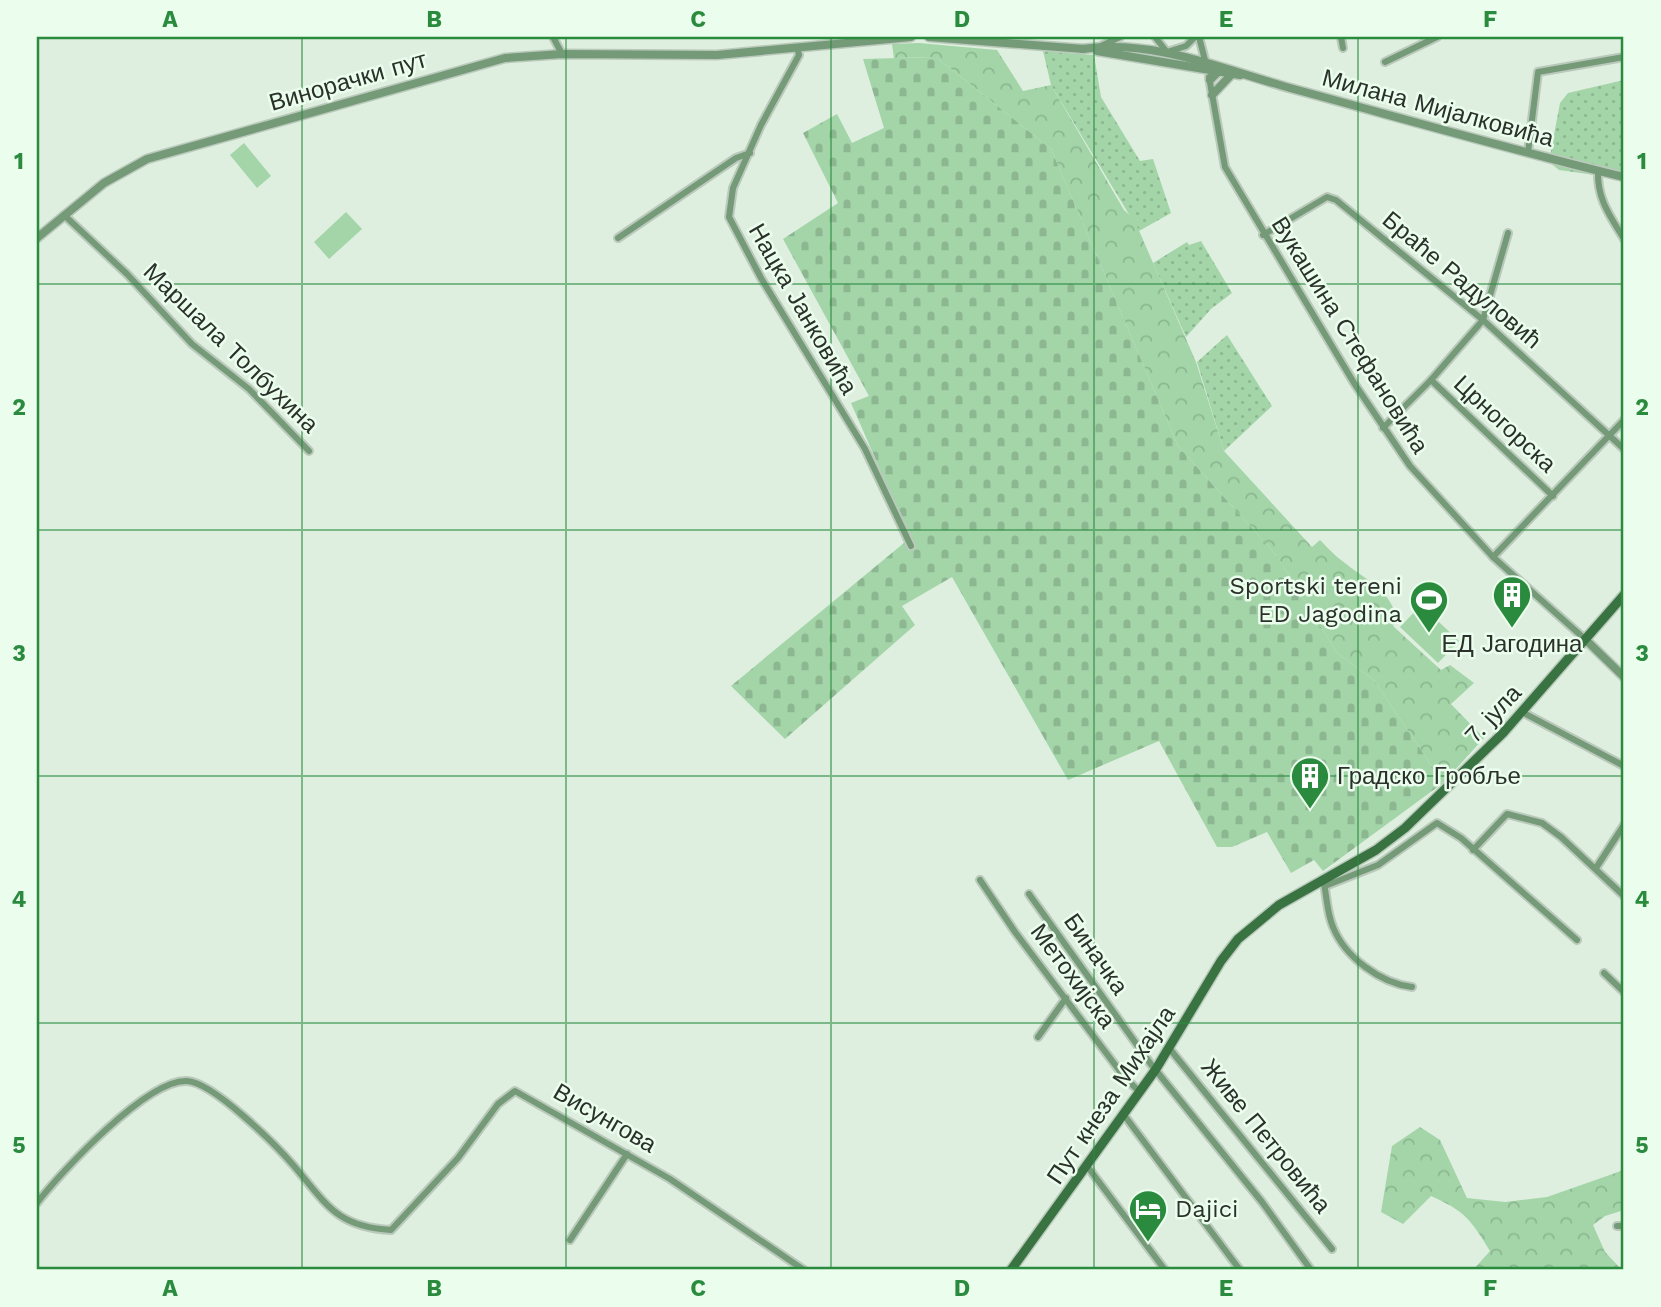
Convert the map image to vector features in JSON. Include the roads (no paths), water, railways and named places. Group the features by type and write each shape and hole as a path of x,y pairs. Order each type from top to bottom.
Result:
{"main road":[{"name":"7. јула","path":"1238,939 1272,911 1376,850 1405,828 1465,772 1522,712 1624,595"},
{"name":"Пут кнеза Михајла","path":"1011,1270 1156,1069 1221,961 1238,939"}],"street":[{"path":"553,37 562,54"},
{"path":"872,39 911,37"},
{"name":"Милана Мијалковића","path":"929,37 1141,56 1186,65 1211,74"},
{"path":"1101,46 1120,37"},
{"path":"1141,56 1186,46 1197,37"},
{"name":"Вукашина Стефановића","path":"1197,37 1211,74 1225,167 1263,234 1384,428 1409,466 1493,557 1586,640"},
{"path":"1341,37 1343,48"},
{"path":"1385,62 1437,37"},
{"path":"1156,38 1167,52 1186,65"},
{"name":"Винорачки пут","path":"37,238 104,183 165,152 505,58 562,54 717,55 872,39"},
{"name":"Милана Мијалковића","path":"1082,49 1101,46 1167,52 1205,61 1230,72 1624,177"},
{"name":"Нацка Јанковића","path":"797,47 799,55 733,188 729,217 761,278 864,450 911,546"},
{"path":"1528,152 1538,72 1624,57"},
{"path":"1211,74 1230,72"},
{"path":"1212,94 1230,72"},
{"path":"618,238 736,158 750,153"},
{"path":"1598,171 1602,204 1624,239"},
{"name":"Браће Радуловић","path":"1263,234 1327,197 1332,197 1483,320 1624,449"},
{"name":"Маршала Толбухина","path":"64,215 127,274 192,344 249,389 309,451"},
{"path":"1384,428 1431,380 1483,320 1508,233"},
{"name":"Црногорска","path":"1431,380 1553,496"},
{"path":"1493,557 1624,420"},
{"path":"1586,640 1624,677"},
{"path":"1522,712 1624,766"},
{"path":"1473,850 1507,814 1542,823 1596,868 1624,896"},
{"path":"1412,987 1384,979 1345,948 1333,927 1324,882 1378,864 1437,823 1473,850 1577,940"},
{"path":"1596,868 1624,824"},
{"name":"Метохијска","path":"980,880 1125,1078 1140,1092"},
{"name":"Биначка","path":"1029,894 1156,1069 1262,1202 1311,1270"},
{"path":"1604,973 1624,991"},
{"path":"1038,1037 1066,998"},
{"name":"Живе Петровића","path":"1169,1048 1332,1249"},
{"name":"Висунгова","path":"37,1203 88,1144 145,1098 170,1084 188,1080 207,1089 240,1112 289,1160 340,1218 366,1229 391,1230 458,1158 498,1104 515,1091 670,1179 804,1270"},
{"path":"1124,1115 1240,1270"},
{"path":"570,1240 627,1154"},
{"path":"1087,1166 1165,1270"}],"place":[{"name":"ЕД Јагодина","path":"1512,629"},
{"name":"Sportski tereni ED Jagodina","path":"1429,634"},
{"name":"Градско Гробље","path":"1310,810"},
{"name":"Dajici","path":"1148,1243"}]}
